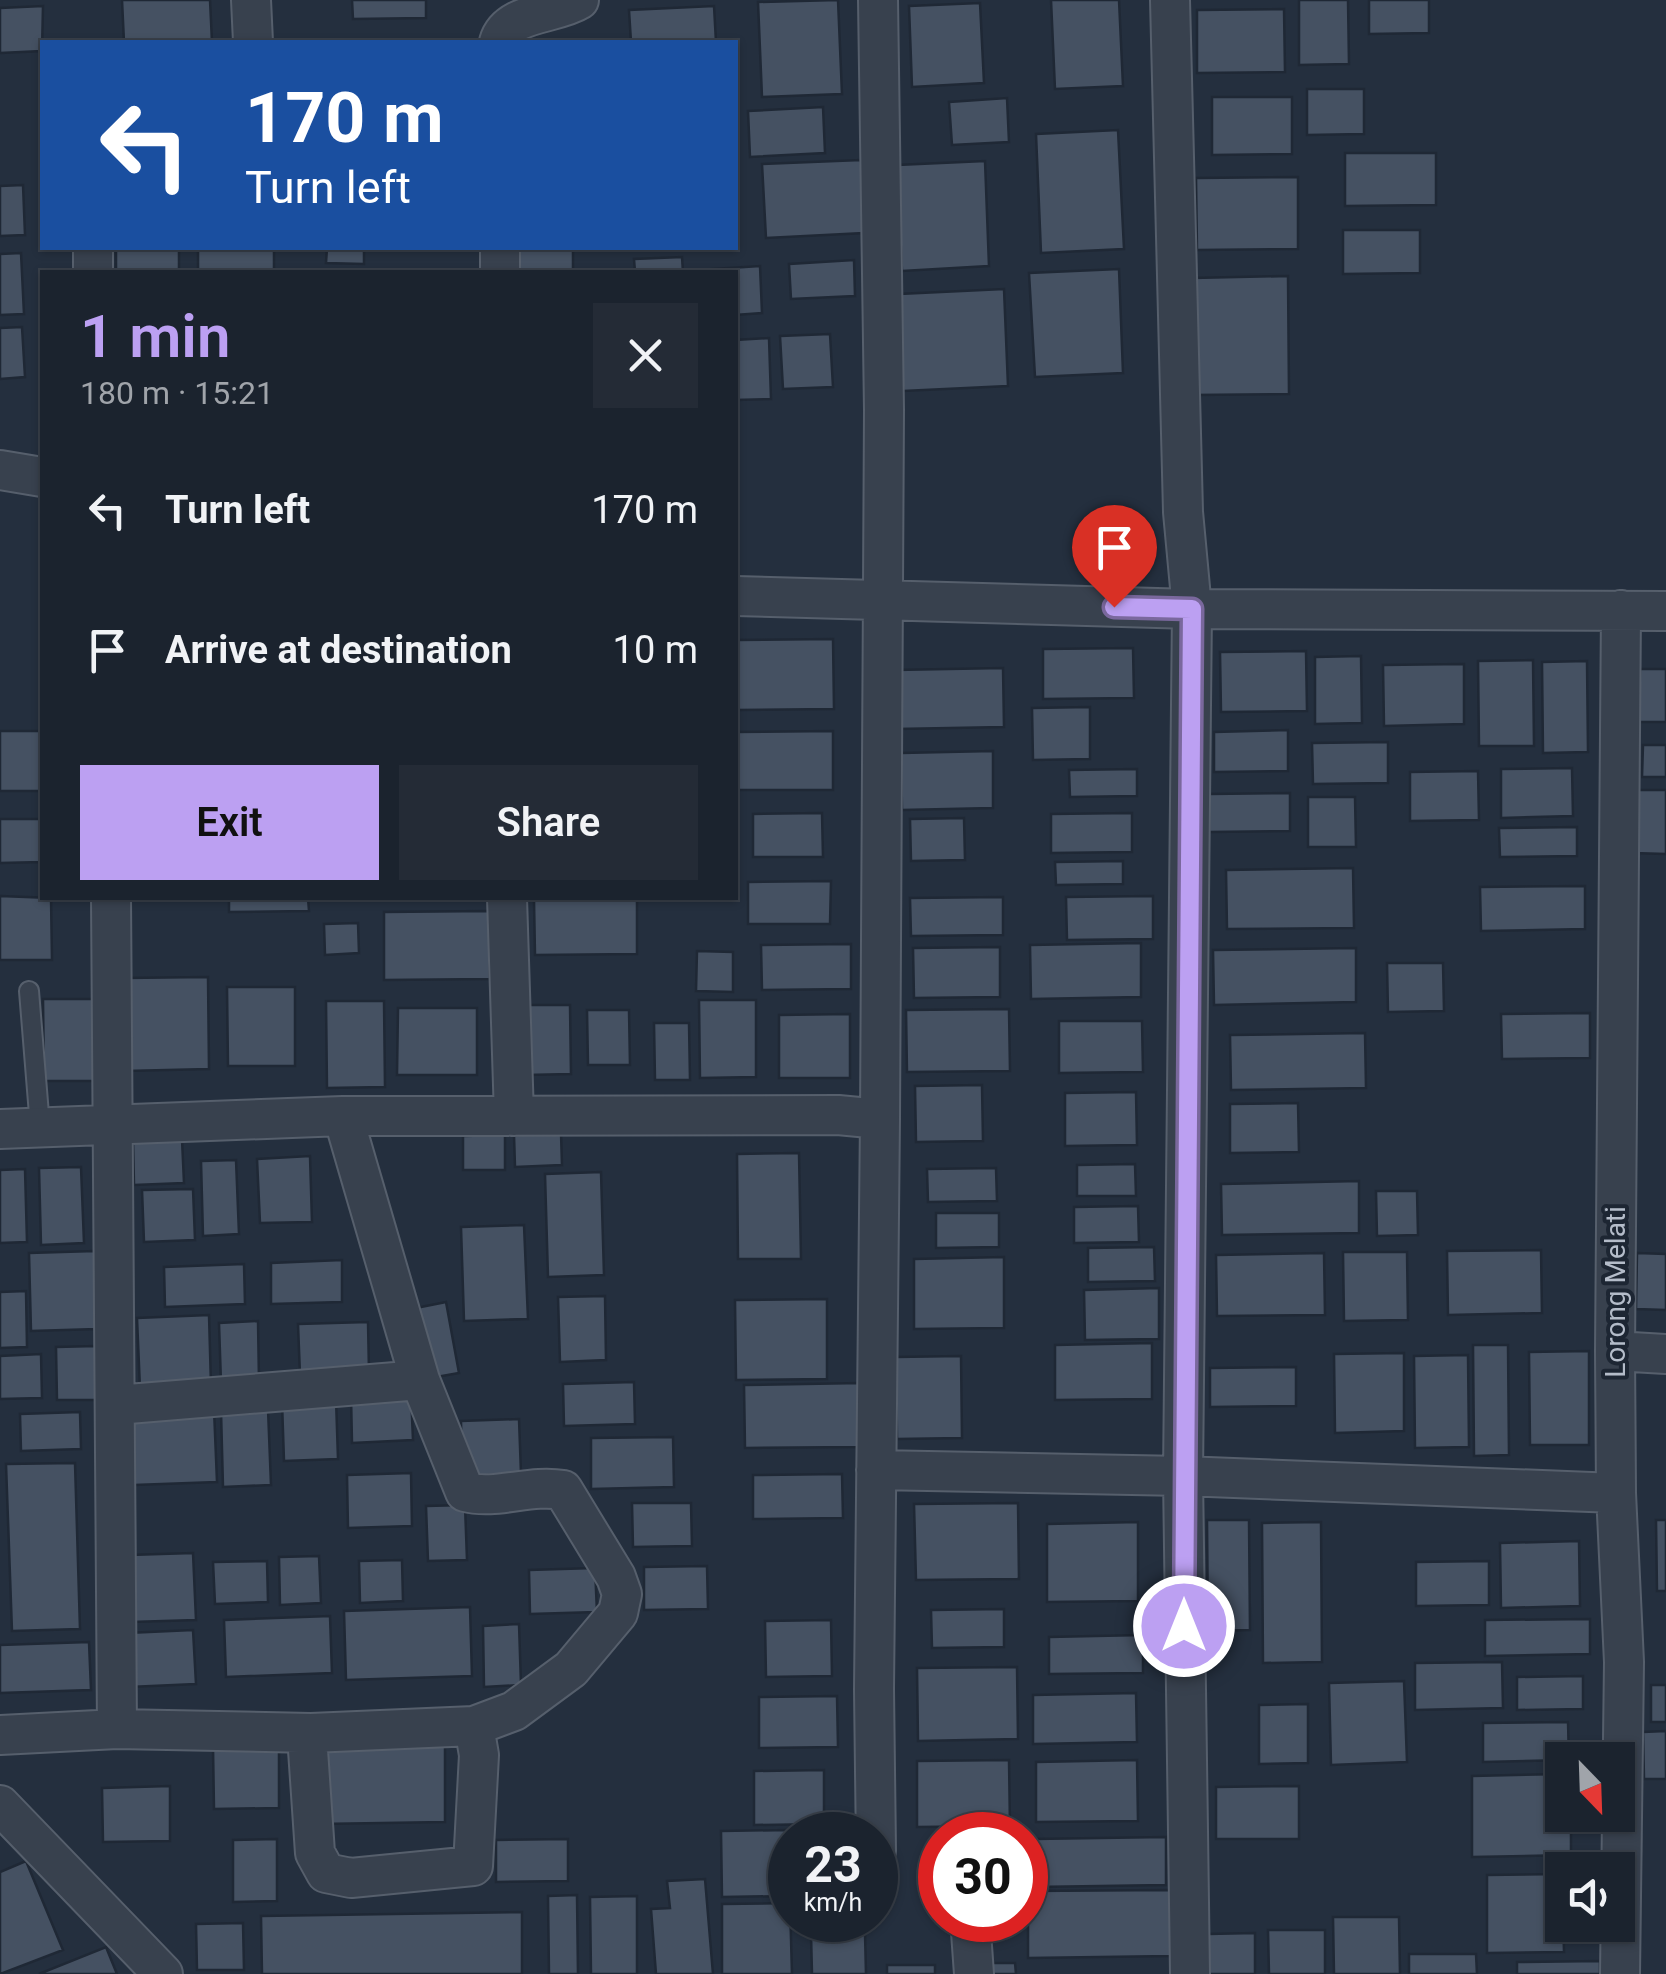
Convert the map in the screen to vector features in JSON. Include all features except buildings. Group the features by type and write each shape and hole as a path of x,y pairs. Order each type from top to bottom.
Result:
{"street":[{"path":"251,0 253,40"},
{"path":"500,40 516,21 579,0"},
{"path":"876,1812 884,410 878,0"},
{"path":"1170,0 1182,512 1192,609 1183,1476 1190,1974"},
{"path":"0,470 40,478"},
{"path":"738,596 1192,609 1666,612"},
{"name":"Lorong Melati","path":"1620,1974 1624,1662 1614,1351 1621,610"},
{"path":"110,900 118,1729"},
{"path":"508,900 514,1116"},
{"path":"0,1129 342,1116 838,1114 880,1118"},
{"path":"0,1735 118,1729 311,1733 474,1726 514,1712 571,1669 618,1613 622,1594 616,1577 563,1490 546,1487 481,1496 465,1492 420,1380 342,1116"},
{"path":"1614,1351 1666,1354"},
{"path":"116,1405 420,1380"},
{"path":"876,1470 1183,1476 1616,1493"},
{"path":"311,1733 308,1750 315,1853 326,1873 351,1878 473,1866 480,1755 474,1726"},
{"path":"0,1805 162,1974"},
{"path":"971,1942 974,1974"}],"lane":[{"path":"29,992 40,1127"}],"route":[{"path":"1114,607 1192,609 1184,1626"}]}
